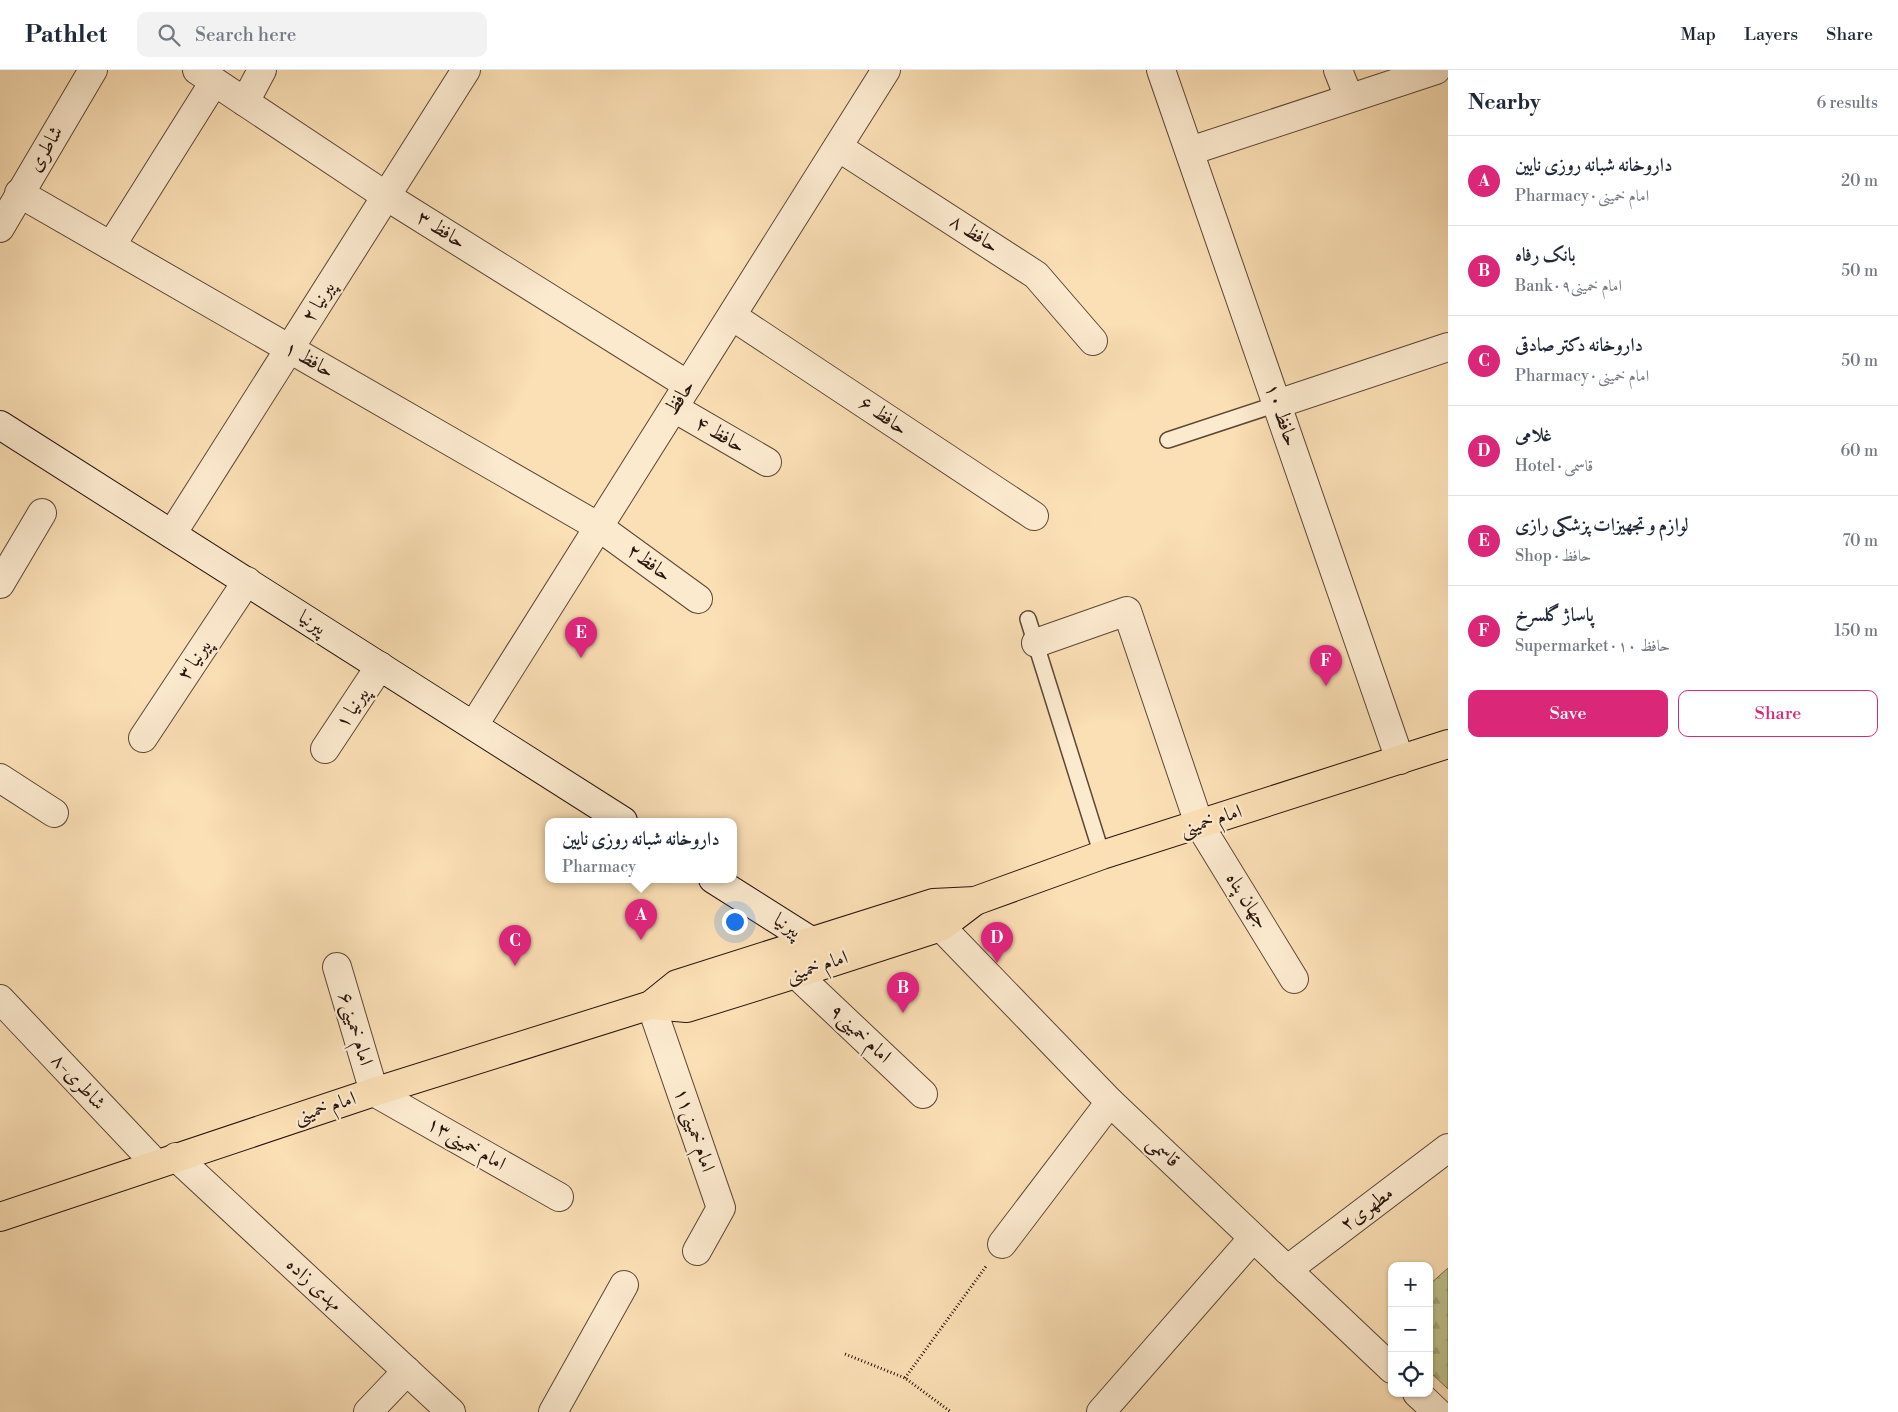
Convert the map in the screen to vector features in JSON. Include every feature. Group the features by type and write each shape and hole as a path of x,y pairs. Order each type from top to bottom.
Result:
{"main road":[{"name":"امام خمینی","path":"0,1216 374,1092 651,1005 677,984 933,903 975,901 1102,855 1448,744"},
{"name":"امام خمینی","path":"651,1005 687,1008 796,974 941,927 975,901"}],"street":[{"name":"شاطری","path":"0,228 93,70"},
{"path":"245,102 262,70"},
{"name":"پیرنیا ۲","path":"172,534 466,70"},
{"name":"حافظ","path":"474,725 886,70"},
{"name":"حافظ ۱۰","path":"1161,70 1400,760"},
{"path":"1338,70 1349,98"},
{"path":"1190,151 1436,70"},
{"path":"110,246 205,76"},
{"name":"حافظ ۳","path":"205,76 681,396"},
{"name":"حافظ ۸","path":"838,147 1036,275 1093,341"},
{"name":"حافظ ۱","path":"19,193 599,526"},
{"name":"حافظ ۶","path":"732,316 1034,516"},
{"path":"1277,404 1448,347"},
{"name":"حافظ ۴","path":"681,396 767,462"},
{"name":"پیرنیا","path":"0,425 619,818"},
{"path":"0,584 42,513"},
{"name":"حافظ۲","path":"599,526 698,599"},
{"name":"پیرنیا ۳","path":"143,738 247,581"},
{"name":"جهان پناه","path":"1032,631 1127,611 1200,824 1294,979"},
{"name":"پیرنیا ۱","path":"325,749 380,666"},
{"path":"0,778 54,813"},
{"name":"پیرنیا","path":"719,883 811,941"},
{"name":"قاسمی","path":"941,927 1110,1102 1388,1366"},
{"name":"امام خمینی۶","path":"336,967 374,1092"},
{"name":"امام خمینی۹","path":"796,974 923,1094"},
{"name":"۸-شاطری","path":"0,999 166,1161"},
{"name":"امام خمینی۱۱","path":"651,1005 721,1208 697,1251"},
{"name":"امام خمینی۱۳","path":"374,1092 559,1196"},
{"path":"1002,1244 1110,1102"},
{"name":"مطهری۲","path":"1287,1270 1448,1148"},
{"name":"مهدی زاده","path":"166,1161 407,1371 451,1412"},
{"path":"1100,1412 1254,1238"},
{"path":"553,1412 624,1285"},
{"path":"368,1412 407,1371"},
{"path":"1421,1397 1437,1412"}],"lane":[{"path":"1168,440 1277,404"},
{"path":"1032,631 1102,855"}],"path":[{"path":"905,1378 1002,1244"},
{"path":"845,1354 905,1378 951,1412"}],"green space":[{"path":"1448,1268 1448,1389 1433,1375 1433,1281"}],"place":[{"name":"لوازم و تجهیزات پزشکی رازی","path":"581,658"},
{"name":"پاساژ گلسرخ","path":"1326,686"},
{"name":"داروخانه شبانه روزی نایین","path":"641,940"},
{"name":"غلامی","path":"997,963"},
{"name":"داروخانه دکتر صادقی","path":"515,966"},
{"name":"بانک رفاه","path":"903,1013"}]}
